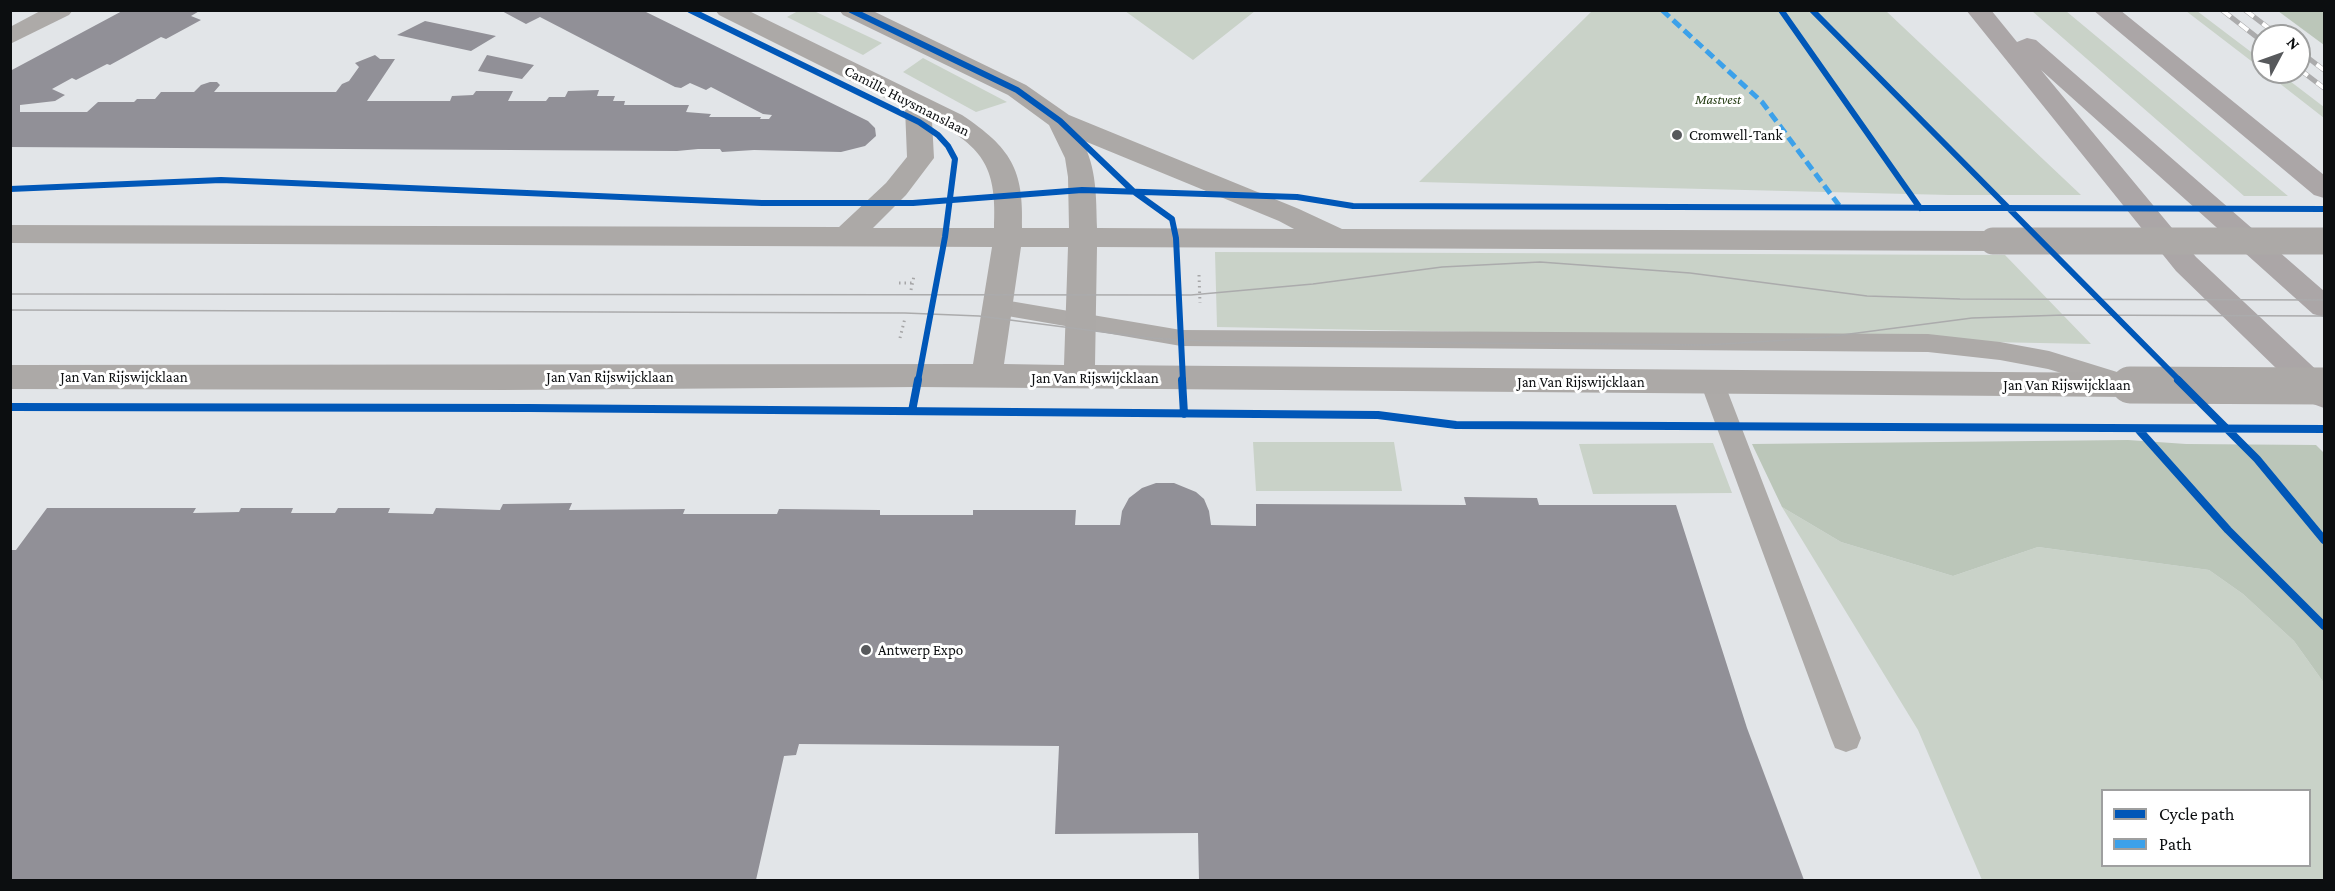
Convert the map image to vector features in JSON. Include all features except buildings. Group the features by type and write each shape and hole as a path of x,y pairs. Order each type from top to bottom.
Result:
{"highway":[{"path":"1978,10 2186,264 2325,396"},
{"path":"1988,10 2325,308"},
{"path":"2105,10 2325,189"}],"main road":[{"path":"851,10 1017,90 1060,121 1280,211 1340,239"},
{"name":"Camille Huysmanslaan","path":"740,13 972,134 1001,166 1009,195 1007,238 986,377"},
{"path":"846,237 896,189 921,158 918,104"},
{"path":"1060,121 1078,158 1082,177 1083,238 1079,378"},
{"path":"10,234 1993,242 2325,241"},
{"name":"Jan Van Rijswijcklaan","path":"10,377 504,378 918,375 2325,386"}],"street":[{"path":"10,37 61,10"}],"lane":[{"path":"998,307 1181,338 1928,343 2049,360 2130,385"},
{"path":"1712,382 1846,738"}],"path":[{"path":"1198,267 1200,312"},
{"path":"899,283 912,283"},
{"path":"900,339 905,318"}],"green space":[{"name":"Mastvest","path":"1885,10 2081,195 1949,195 1419,182 1592,11"},
{"path":"798,11 814,11 882,43 863,55 787,17"},
{"path":"1125,11 1255,11 1193,60"},
{"path":"2032,11 2066,11 2288,196 2244,196"},
{"path":"2186,11 2197,11 2251,52 2251,61"},
{"path":"2278,11 2324,11 2324,45 2311,35 2311,24 2296,24"},
{"path":"923,58 1007,102 976,112 903,72"},
{"path":"2280,84 2294,84 2324,107 2324,118"},
{"path":"1215,252 2005,255 2091,344 1217,327"},
{"path":"2128,440 2186,444 2316,445 2324,453 2324,683 2294,641 2243,594 2209,570 2038,547 1953,576 1841,542 1782,507 1752,444"},
{"path":"1253,442 1394,442 1402,491 1256,491"},
{"path":"1713,443 1732,493 1593,494 1579,444"},
{"path":"1782,507 1841,542 1953,576 2038,547 2209,570 2243,594 2294,641 2324,683 2324,880 1982,880 1918,730"}],"tram line":[{"path":"10,294 1191,295 1313,284 1442,267 1540,262 1690,273 1867,296 1960,299 2324,300"},
{"path":"10,310 905,313 979,316 1149,338 1203,341 1707,345 1819,338 1972,318 2064,315 2324,316"}],"railway":[{"path":"2222,10 2251,33"},
{"path":"2245,10 2263,24"},
{"path":"2311,60 2324,70"},
{"path":"2311,78 2324,88"}],"marked path":[{"path":"1662,10 1762,102 1841,208"}],"cycle path":[{"path":"690,10 919,122 938,135 948,146 955,159 945,237 912,411"},
{"path":"851,10 1017,90 1060,121 1133,191 1172,219 1176,238 1184,414"},
{"path":"1781,10 1920,208"},
{"path":"1812,10 2257,459 2324,540"},
{"path":"10,189 221,180 762,203 913,203 1082,190 1297,197 1353,206 2324,209"},
{"path":"10,407 529,408 1378,415 1456,425 2324,429"},
{"path":"2138,429 2228,530 2324,626"}],"place":[{"name":"Cromwell-Tank","path":"1677,135"},
{"name":"Antwerp Expo","path":"866,650"}]}
